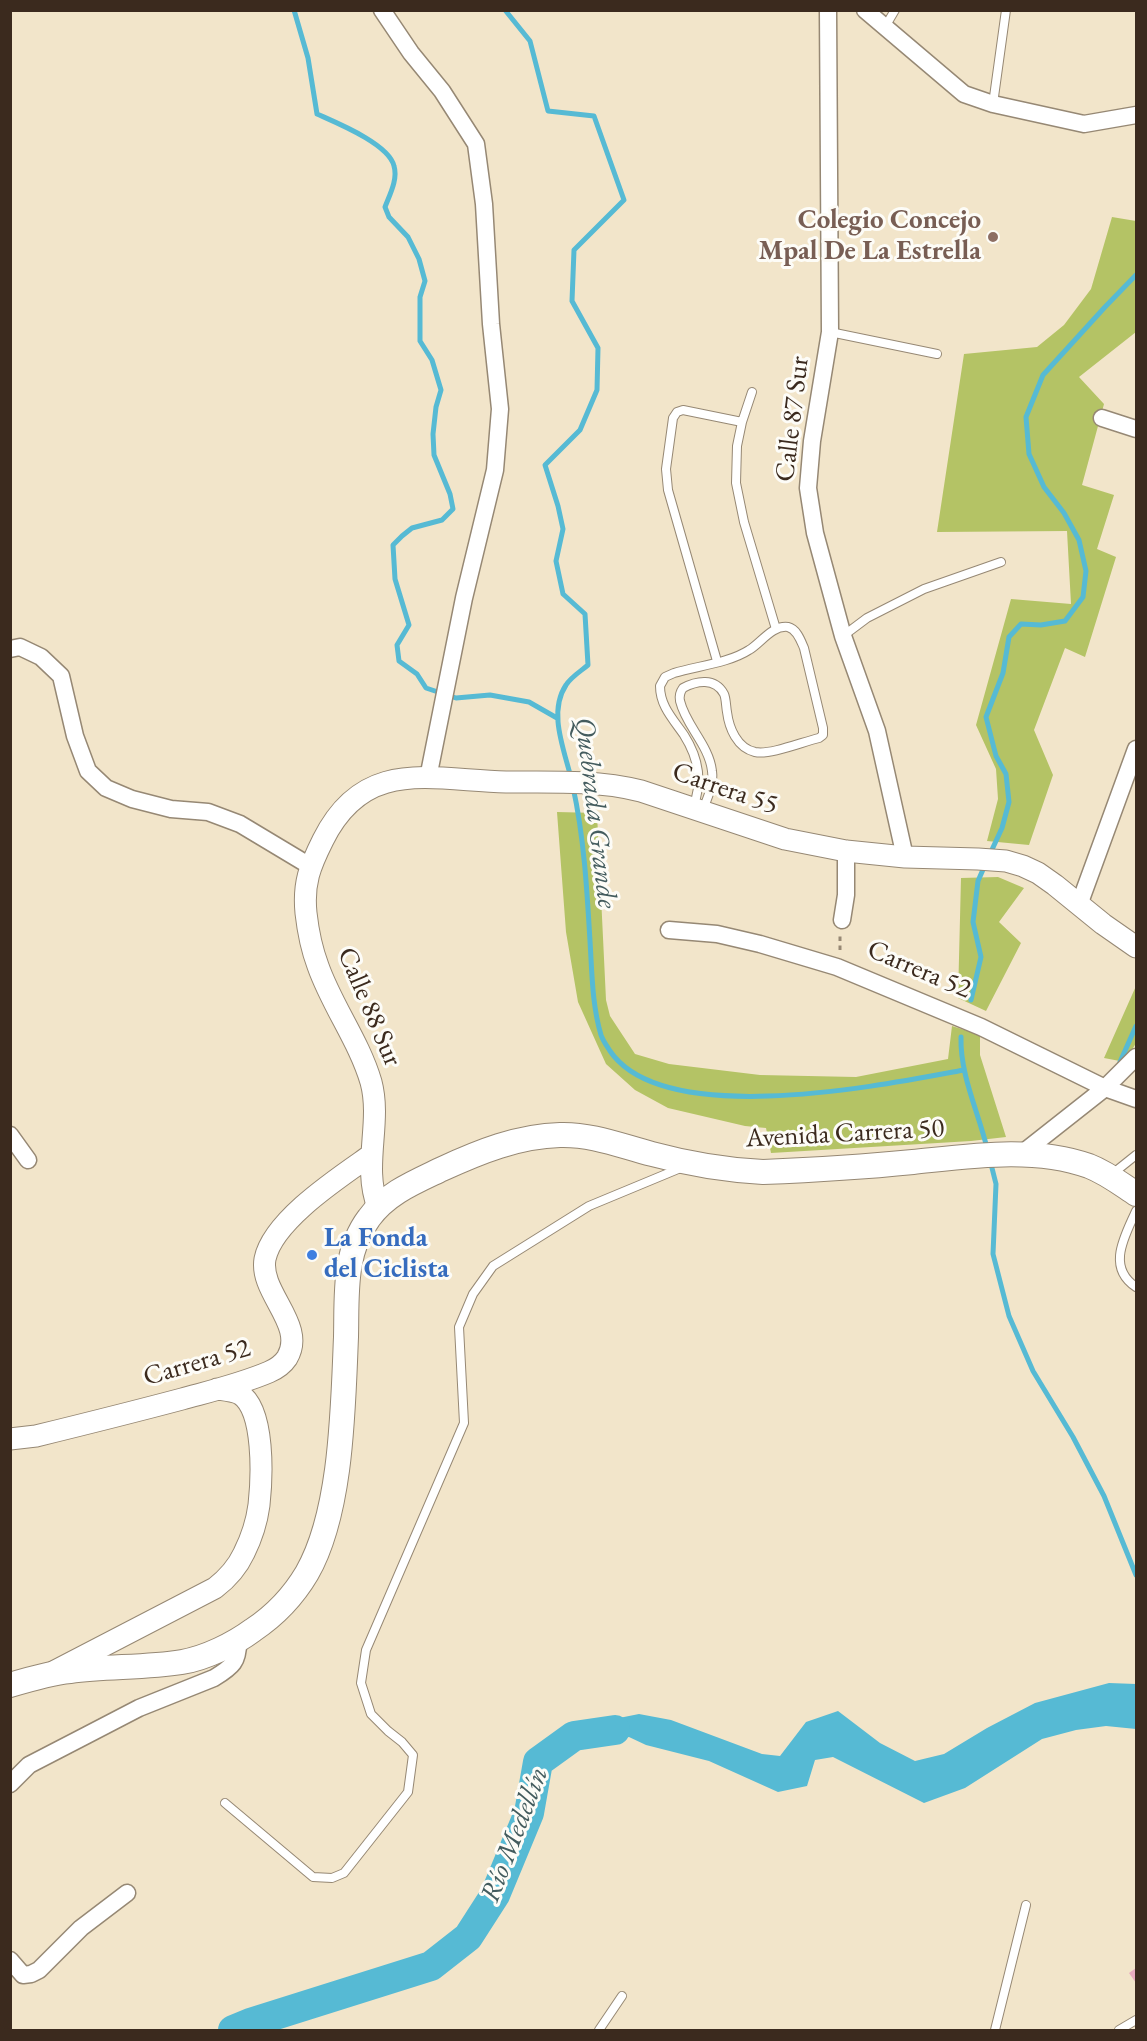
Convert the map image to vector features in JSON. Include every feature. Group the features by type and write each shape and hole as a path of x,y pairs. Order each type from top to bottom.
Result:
{"main road":[{"name":"Avenida Carrera 50","path":"10,1685 51,1673 184,1662 238,1640 261,1624 288,1598 307,1572 322,1537 339,1462 346,1295 349,1263 359,1235 378,1207 396,1192 467,1157 539,1136 563,1135 598,1138 692,1164 763,1172 1013,1155 1070,1161 1090,1166 1137,1194"}],"street":[{"path":"382,10 411,54 442,91 476,144 484,204 491,324 501,409 495,470 477,539 428,778"},
{"name":"Calle 87 Sur","path":"828,10 830,332 815,422 808,488 815,532 843,636 877,731 905,857"},
{"path":"865,10 964,94 993,104 1084,124 1137,115"},
{"path":"1102,417 1137,429"},
{"path":"10,649 20,647 41,657 61,676 75,736 88,771 106,788 132,799 171,809 208,812 240,824 310,866"},
{"path":"1079,905 1137,749"},
{"name":"Carrera 55","path":"310,866 326,833 340,813 357,795 388,781 428,778 618,785 785,839 846,850 905,857 1006,861 1023,866 1038,873 1137,947"},
{"path":"842,920 846,895 846,850"},
{"name":"Calle 88 Sur","path":"310,866 305,888 310,938 318,966 366,1067 374,1094 370,1155 372,1193 378,1207"},
{"name":"Carrera 52","path":"669,930 717,934 837,967 981,1027 1105,1088 1137,1099"},
{"path":"1013,1155 1105,1088 1137,1058"},
{"path":"10,1135 28,1160"},
{"name":"Carrera 52","path":"10,1439 36,1436 218,1389 271,1372 281,1365 288,1357 291,1335 266,1274 265,1260 269,1248 284,1226 320,1191 370,1155"},
{"path":"51,1673 215,1588 232,1574 244,1554 259,1505 259,1441 255,1414 239,1394 218,1389"},
{"path":"10,1784 29,1765 67,1745 139,1708 214,1678 234,1662 239,1654 238,1640"},
{"path":"10,1960 23,1975 35,1973 81,1928 127,1893"}],"lane":[{"path":"885,27 895,10"},
{"path":"993,104 1006,10"},
{"path":"830,332 938,354"},
{"path":"752,392 742,422 736,465 739,503 776,628"},
{"path":"717,661 668,489 666,469 673,418 677,412 682,410 742,422"},
{"path":"843,636 867,618 924,589 1001,562"},
{"path":"776,628 792,629 804,648 823,735 768,752 753,751 737,740 728,721 724,693 714,684 703,681 682,688 680,701 702,744 712,770 712,782 697,811 700,780 697,764 686,738 663,706 660,686 665,677 674,673 736,657 750,650 776,628"},
{"path":"1110,1176 1137,1155"},
{"path":"225,1803 313,1877 332,1878 344,1874 408,1792 412,1755 402,1742 371,1714 361,1683 366,1650 464,1423 459,1327 473,1294 493,1266 589,1206 692,1164"},
{"path":"1137,1211 1121,1243 1119,1255 1122,1270 1130,1283 1137,1287"},
{"path":"996,2031 1026,1905"},
{"path":"599,2031 622,1996"},
{"path":"1119,2031 1137,2020"}],"path":[{"path":"842,920 839,945 842,959 858,976"}],"green space":[{"path":"1112,217 1136,221 1136,332 1079,377 1104,404 1082,485 1114,495 1097,549 1116,557 1085,657 1065,648 1034,730 1053,775 1029,845 987,841 998,799 996,769 976,725 1011,599 1071,604 1067,531 937,532 964,354 1037,347 1064,325 1091,289"},
{"path":"557,812 597,813 606,1000 610,1016 635,1054 669,1064 760,1075 856,1077 948,1059 952,1026 980,1035 980,1055 1006,1137 771,1153 766,1128 745,1126 668,1108 635,1090 606,1064 578,1002 566,932"},
{"path":"998,877 1024,888 999,922 1021,943 986,1011 958,998 961,878"},
{"path":"1136,986 1136,1043 1125,1062 1104,1058"}],"water":[{"path":"1109,1683 1136,1684 1136,1729 1106,1726 1076,1730 1042,1739 965,1788 924,1803 833,1757 815,1760 807,1786 778,1792 709,1761 646,1745 629,1737 575,1749 574,1727 639,1714 671,1720 762,1754 780,1756 806,1722 838,1711 880,1743 915,1761 944,1754 1035,1703"}],"building":[{"path":"1136,1968 1136,1983 1129,1973"}],"waterway":[{"path":"294,10 308,58 317,114 373,142 390,158 395,176 385,207 389,217 408,237 419,259 425,281 420,297 420,341 432,360 441,390 436,407 433,434 434,455 450,494 453,509 442,520 412,528 393,545 395,579 409,625 397,645 399,661 417,674 426,688 456,698 490,695 529,702 557,718"},
{"name":"Quebrada Grande","path":"505,10 530,41 548,111 594,116 624,200 574,250 572,301 598,348 597,390 580,430 545,465 563,529 556,561 563,594 585,614 588,665 566,685 558,707 559,731 571,778"},
{"path":"990,854 1002,828 1009,802 1006,774 996,756 986,717 1003,673 1009,637 1021,624 1041,625 1065,621 1083,597 1086,571 1079,540 1064,513 1044,487 1029,454 1026,417 1043,375 1136,275"},
{"name":"Quebrada Grande","path":"573,787 580,825 598,1024 610,1051 637,1075 677,1089 724,1096 777,1096 882,1084 964,1070"},
{"path":"971,1000 981,957 973,922 978,881 985,865"},
{"path":"1120,1062 1136,1026"},
{"path":"961,1037 966,1079 987,1148"},
{"path":"990,1160 996,1184 993,1254 1009,1316 1033,1371 1073,1437 1104,1496 1136,1575"},
{"name":"Río Medellín","path":"233,2030 431,1966 468,1937 495,1895 529,1813 538,1762 574,1736 615,1730"}],"place":[{"name":"Colegio Concejo Mpal De La Estrella","path":"993,237"},
{"name":"La Fonda del Ciclista","path":"312,1255"}]}
